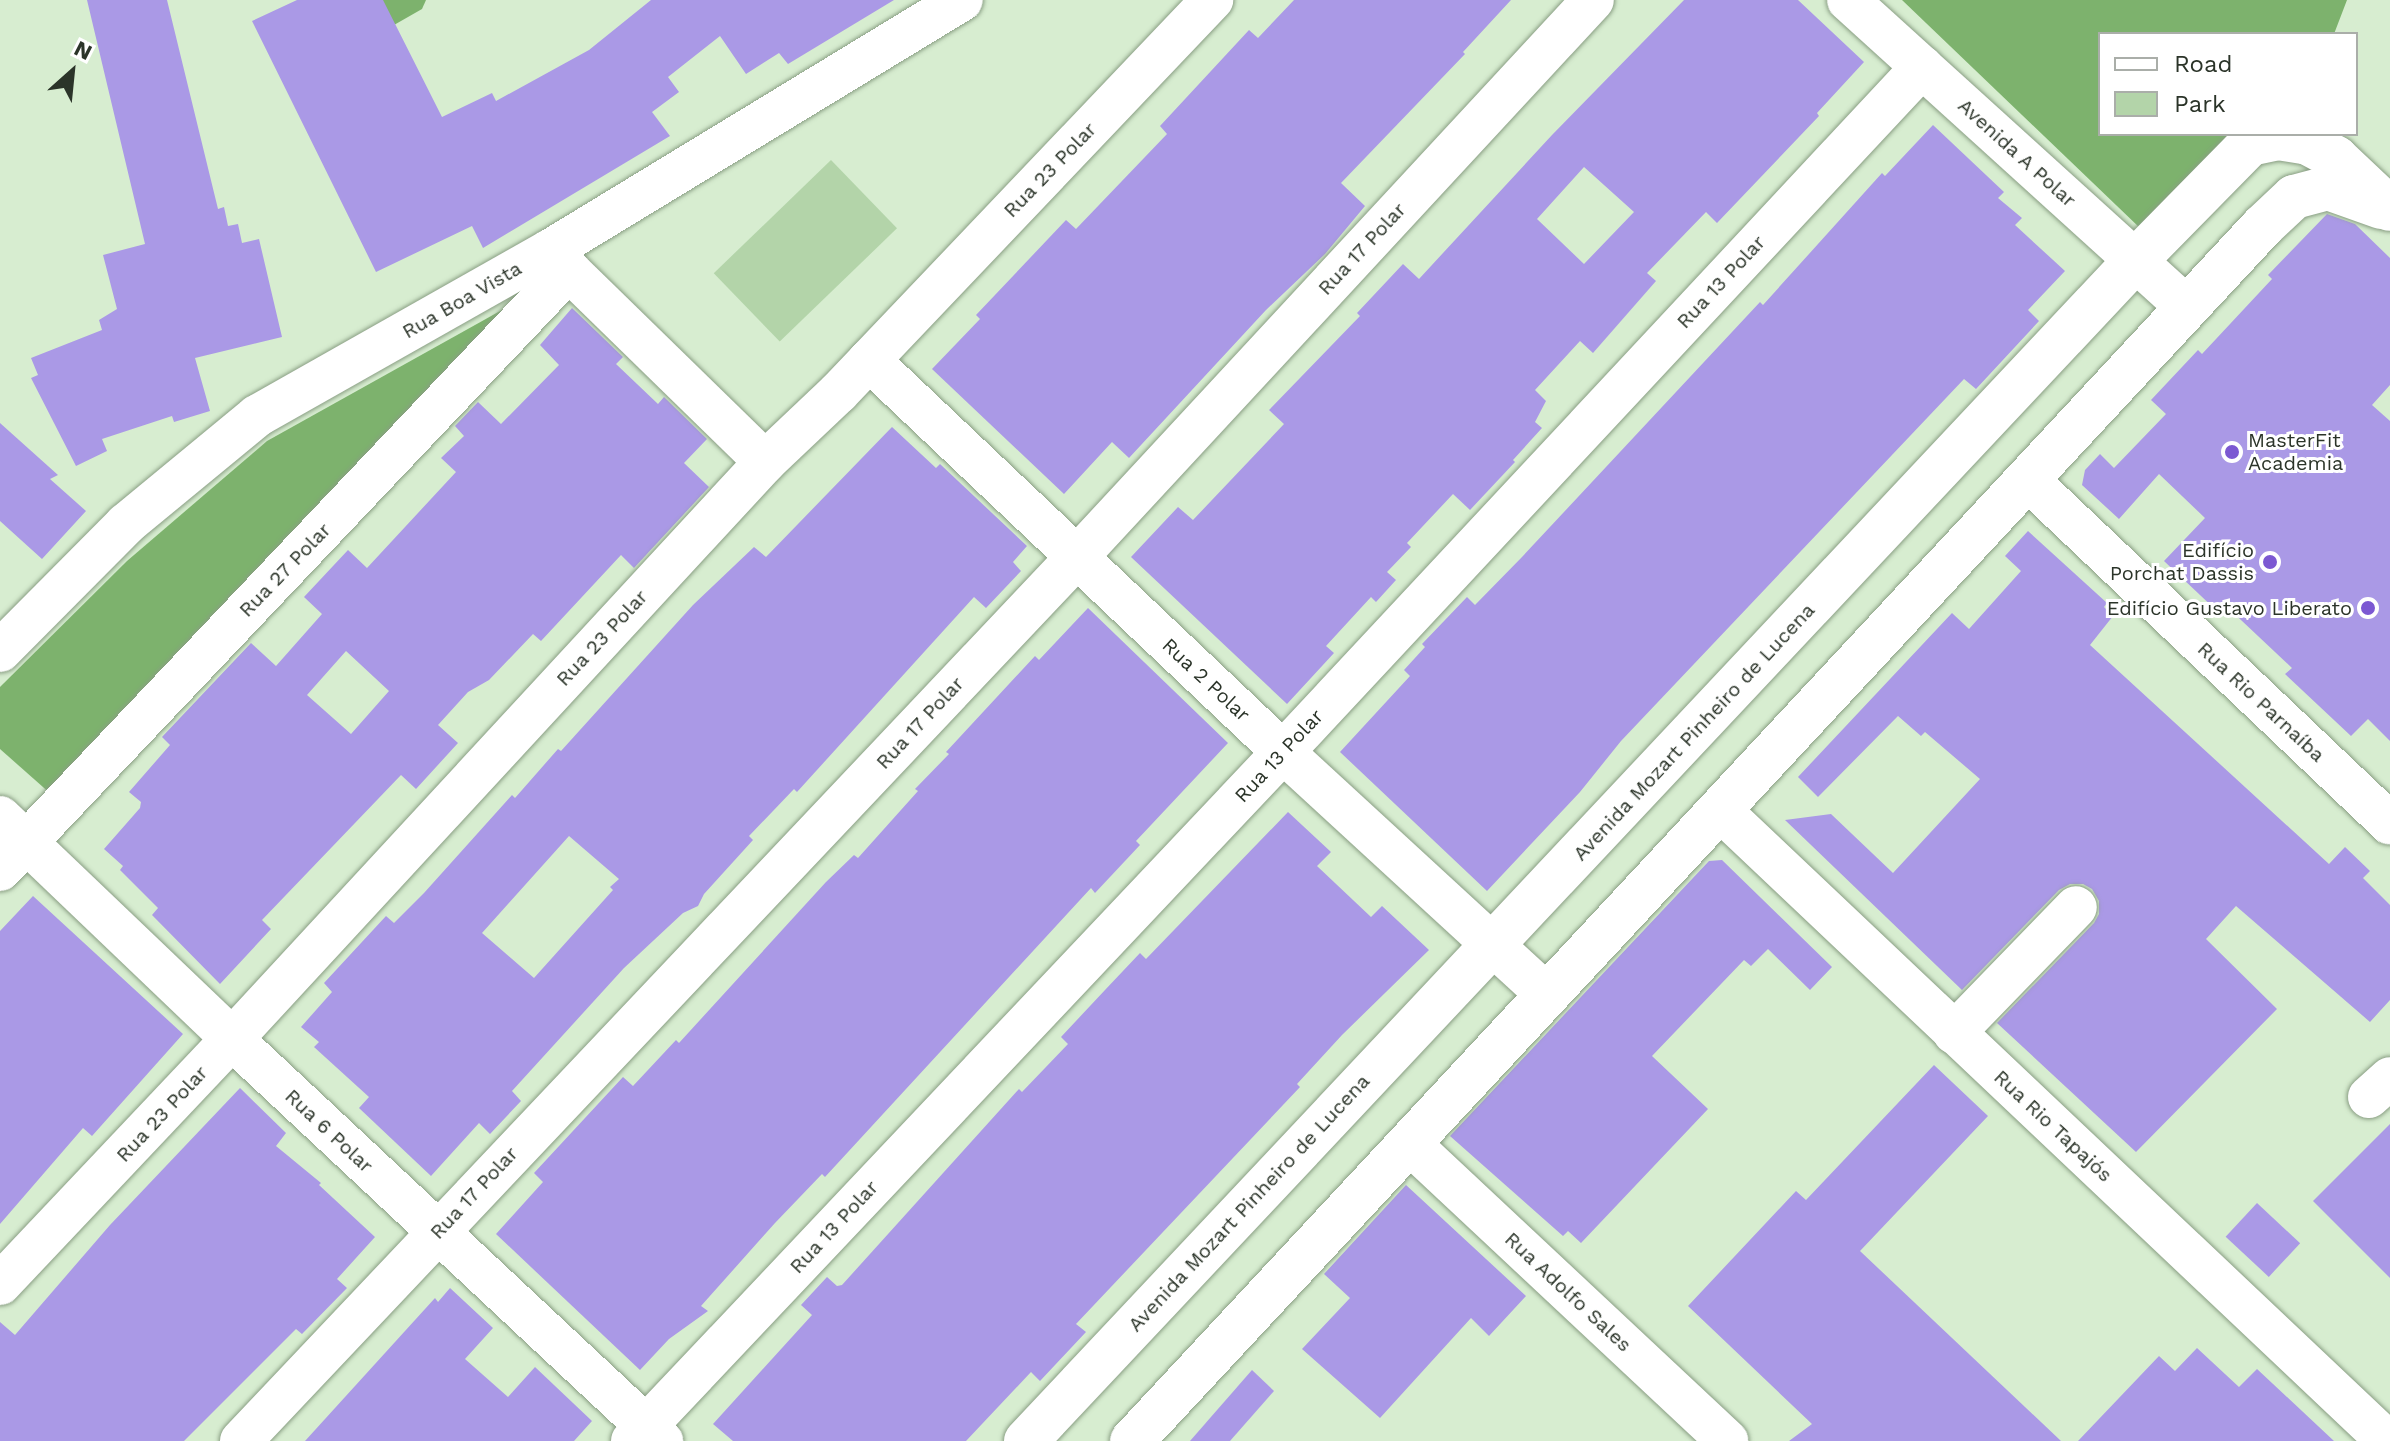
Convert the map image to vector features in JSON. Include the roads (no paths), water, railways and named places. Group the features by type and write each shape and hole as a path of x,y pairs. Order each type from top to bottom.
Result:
{"main road":[{"name":"Avenida Mozart Pinheiro de Lucena","path":"1026,1441 2136,260 2250,144 2278,138 2308,143 2336,158 2390,210"},
{"name":"Avenida Mozart Pinheiro de Lucena","path":"1132,1441 2186,307 2294,197 2328,188 2390,210"}],"street":[{"name":"Rua Boa Vista","path":"0,651 126,524 257,416 559,260 962,0"},
{"name":"Rua 23 Polar","path":"0,1284 232,1039 765,462 869,360 1212,0"},
{"name":"Rua 17 Polar","path":"241,1441 1077,557 1593,0"},
{"name":"Avenida A Polar","path":"1848,0 2186,307"},
{"name":"Rua 13 Polar","path":"646,1436 1922,67"},
{"path":"559,260 765,462"},
{"name":"Rua 27 Polar","path":"8,843 559,260"},
{"name":"Rua 2 Polar","path":"869,360 1283,752 1548,996"},
{"name":"Rua Rio Parnaíba","path":"2028,480 2390,823"},
{"name":"Rua Rio Tapajós","path":"1720,810 2387,1441"},
{"name":"Rua 6 Polar","path":"8,843 232,1039 437,1232 646,1436"},
{"path":"1954,1033 2076,907"},
{"name":"Rua Adolfo Sales","path":"1409,1143 1727,1441"}],"place":[{"name":"MasterFit Academia","path":"2232,452"},
{"name":"Edifício Porchat Dassis","path":"2270,562"},
{"name":"Edifício Gustavo Liberato","path":"2368,608"}]}
